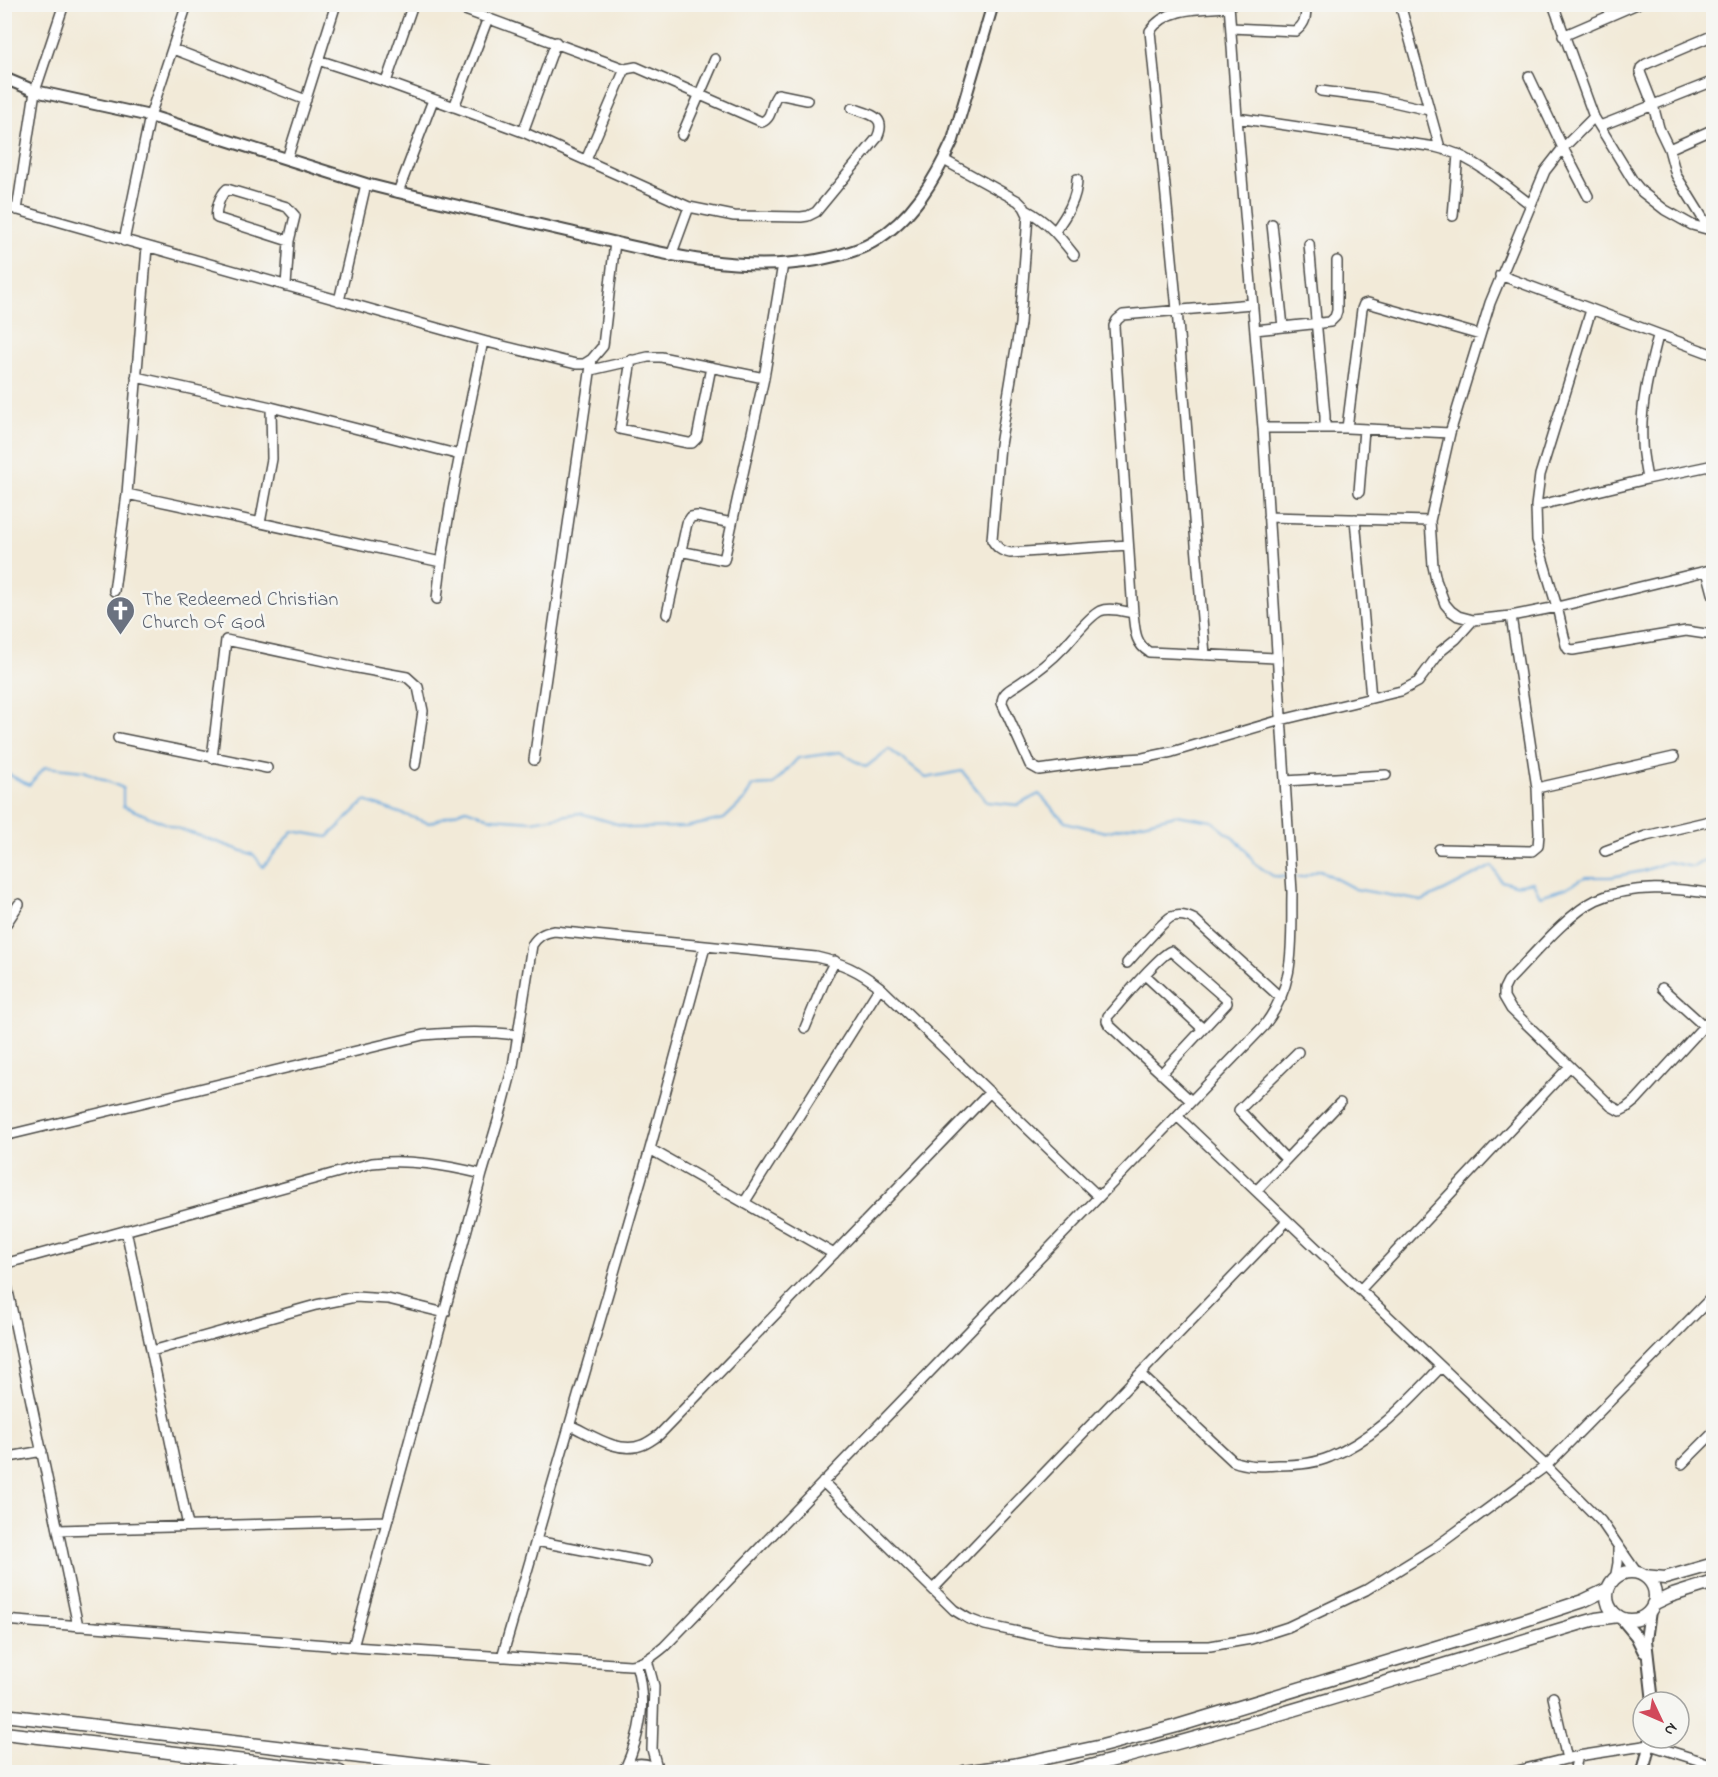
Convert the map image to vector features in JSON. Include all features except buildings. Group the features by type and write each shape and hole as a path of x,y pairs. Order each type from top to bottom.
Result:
{"main road":[{"path":"964,1773 1102,1746 1177,1726 1591,1599 1622,1574 1665,1578 1713,1564"},
{"path":"1641,1575 1650,1582 1653,1588 1655,1596 1651,1607"},
{"path":"1066,1773 1174,1745 1596,1619 1620,1617 1629,1620 1636,1619 1670,1596 1713,1582"},
{"path":"1612,1584 1607,1600 1610,1607 1620,1617"},
{"path":"4,1715 488,1773"},
{"path":"4,1733 297,1770 340,1773"},
{"path":"623,1771 642,1765 659,1772"}],"street":[{"path":"18,210 35,91 64,4"},
{"path":"124,241 150,116 187,4"},
{"path":"386,82 413,4"},
{"path":"449,4 626,69 636,67 762,122 769,117 775,96 778,94 807,100"},
{"path":"4,78 35,91 150,116 398,192 670,256 723,263 783,264 854,251 872,243 891,230 908,214 944,160 956,129 993,4"},
{"path":"1231,28 1296,31 1306,18 1306,4"},
{"path":"1400,4 1440,148"},
{"path":"1553,4 1594,117 1633,181 1642,192 1678,219 1712,231"},
{"path":"1563,36 1637,4"},
{"path":"287,159 318,60 332,6"},
{"path":"4,1620 502,1657 636,1664 647,1660 664,1647 1263,1026 1281,998 1291,964 1292,892 1263,428 1229,6 1170,14 1155,24 1150,31 1177,310 1205,655"},
{"path":"454,107 488,18"},
{"path":"1712,231 1676,175 1669,149 1659,128 1640,72 1646,64 1713,35"},
{"path":"523,132 556,42"},
{"path":"173,49 306,100"},
{"path":"682,135 715,59"},
{"path":"318,60 523,132 689,207 734,216 808,216 816,212 877,138 881,129 880,122 875,116 852,108"},
{"path":"586,160 626,69"},
{"path":"1529,76 1588,196"},
{"path":"1600,126 1713,81"},
{"path":"1321,91 1376,98 1429,110"},
{"path":"398,192 433,100"},
{"path":"1594,117 1563,148 1545,171 1500,275 1450,433 1430,521 1433,566 1445,604 1458,616 1473,620 1511,616 1557,607 1710,570 1713,607"},
{"path":"1237,118 1440,148 1475,163 1530,204"},
{"path":"1669,149 1713,129"},
{"path":"1453,216 1458,154"},
{"path":"944,160 1018,201 1026,210 1040,217 1074,255"},
{"path":"1054,231 1071,206 1077,189 1077,179"},
{"path":"339,301 366,184"},
{"path":"286,286 289,241 295,216 287,207 227,189 223,193 216,214 217,218 289,241"},
{"path":"4,206 483,341 576,364 584,364 592,359 603,345 615,242"},
{"path":"670,256 689,207"},
{"path":"1026,210 1028,215 1020,324 1000,445 992,540 996,547 1010,553 1128,544"},
{"path":"1272,224 1283,327"},
{"path":"1309,244 1325,428"},
{"path":"114,591 127,494 147,247"},
{"path":"1255,330 1330,322 1337,310 1337,261"},
{"path":"680,551 724,560 764,378 783,264"},
{"path":"1500,275 1713,355"},
{"path":"1347,428 1364,304 1368,303 1480,335"},
{"path":"1252,304 1124,315 1117,320 1114,326 1132,613 1137,641 1142,648 1149,651 1276,658"},
{"path":"1591,310 1540,475 1536,506 1537,540 1566,645 1568,649 1573,650 1686,631 1713,637"},
{"path":"1647,479 1642,442 1642,415 1646,381 1658,336"},
{"path":"437,599 441,562 460,455 483,341"},
{"path":"591,370 631,360 661,357 764,378"},
{"path":"534,760 592,359"},
{"path":"631,360 620,429 688,443 692,443 697,438 711,367"},
{"path":"136,376 271,407 460,455"},
{"path":"260,523 272,459 271,407"},
{"path":"1263,428 1347,428 1450,433"},
{"path":"1359,492 1364,429"},
{"path":"1536,506 1713,465"},
{"path":"127,494 441,562"},
{"path":"667,614 687,523 692,517 697,516 732,523"},
{"path":"1268,517 1430,521"},
{"path":"1354,519 1371,698"},
{"path":"1132,613 1101,610 1061,650 1034,674 1006,692 1002,698 1002,703 1030,765 1034,768 1039,770 1143,758 1172,752 1281,720 1401,691 1418,682 1441,651 1456,639 1473,620"},
{"path":"1439,849 1532,851 1538,846 1538,788 1511,616"},
{"path":"212,758 226,640 407,677 418,687 423,711 415,765"},
{"path":"118,738 267,768"},
{"path":"1538,788 1674,758"},
{"path":"1285,781 1386,776"},
{"path":"1605,850 1646,836 1713,820"},
{"path":"1713,894 1670,888 1637,890 1595,901 1560,928 1508,981 1504,989 1506,1002 1522,1020 1611,1106 1620,1111 1636,1100 1713,1015"},
{"path":"4,927 19,904"},
{"path":"1127,963 1167,921 1177,916 1189,917 1281,998"},
{"path":"353,1647 513,1066 532,945 545,933 554,931 816,957 835,961 856,970 880,987 1099,1197"},
{"path":"502,1657 650,1149 705,947"},
{"path":"1161,1074 1226,1006 1226,999 1171,951 1166,953 1145,975 1108,1016 1107,1021 1161,1074 1191,1101"},
{"path":"805,1028 835,961"},
{"path":"1145,975 1203,1029"},
{"path":"744,1203 880,987"},
{"path":"1662,988 1704,1026"},
{"path":"4,1136 423,1035 491,1032 518,1035"},
{"path":"1286,1159 1239,1110 1298,1052"},
{"path":"1360,1290 1570,1066"},
{"path":"570,1425 614,1446 626,1448 642,1446 650,1440 672,1422 990,1092"},
{"path":"1256,1191 1340,1103"},
{"path":"1177,1116 1546,1466 1601,1521 1618,1548 1641,1575"},
{"path":"650,1149 834,1254"},
{"path":"4,1264 372,1163 408,1161 482,1174"},
{"path":"933,1589 1287,1221"},
{"path":"126,1230 188,1526"},
{"path":"4,1272 78,1626"},
{"path":"823,1482 954,1610 985,1625 1057,1640 1142,1646 1210,1646 1251,1639 1288,1628 1366,1590 1437,1546 1546,1466 1713,1295"},
{"path":"152,1351 316,1305 355,1297 388,1299 445,1312"},
{"path":"1140,1374 1233,1461 1243,1465 1267,1466 1313,1462 1329,1458 1344,1450 1387,1421 1441,1367"},
{"path":"1682,1464 1713,1432"},
{"path":"4,1458 42,1451"},
{"path":"58,1530 386,1521"},
{"path":"536,1541 646,1562"},
{"path":"1612,1584 1618,1563 1618,1548"},
{"path":"1651,1607 1646,1633 1652,1690"},
{"path":"1620,1617 1636,1636 1648,1662"},
{"path":"647,1660 654,1686 652,1749 659,1772"},
{"path":"623,1771 637,1740 641,1716 642,1688 636,1664"},
{"path":"1553,1696 1567,1759"},
{"path":"1513,1773 1578,1756 1631,1746"},
{"path":"1643,1773 1648,1750"},
{"path":"1672,1750 1713,1765"},
{"path":"1574,1773 1578,1756"}],"waterway":[{"path":"4,772 29,785 45,767 84,771 123,788 123,806 174,827 254,855 263,867 293,831 328,837 365,801 429,823 466,809 491,818 532,821 580,813 631,828 686,827 724,819 745,799 752,786 773,785 798,758 840,752 866,767 889,749 926,778 962,771 987,802 1018,805 1039,794 1065,822 1105,832 1176,815 1212,821 1243,846 1254,863 1273,876 1288,877"},
{"path":"1294,877 1303,877 1320,870 1355,889 1422,901 1492,866 1501,881 1515,885 1533,882 1540,896 1566,888 1585,877 1611,877 1643,871 1668,862 1693,867 1714,855"}],"place":[{"name":"The Redeemed Christian Church Of God","path":"121,636"}]}
